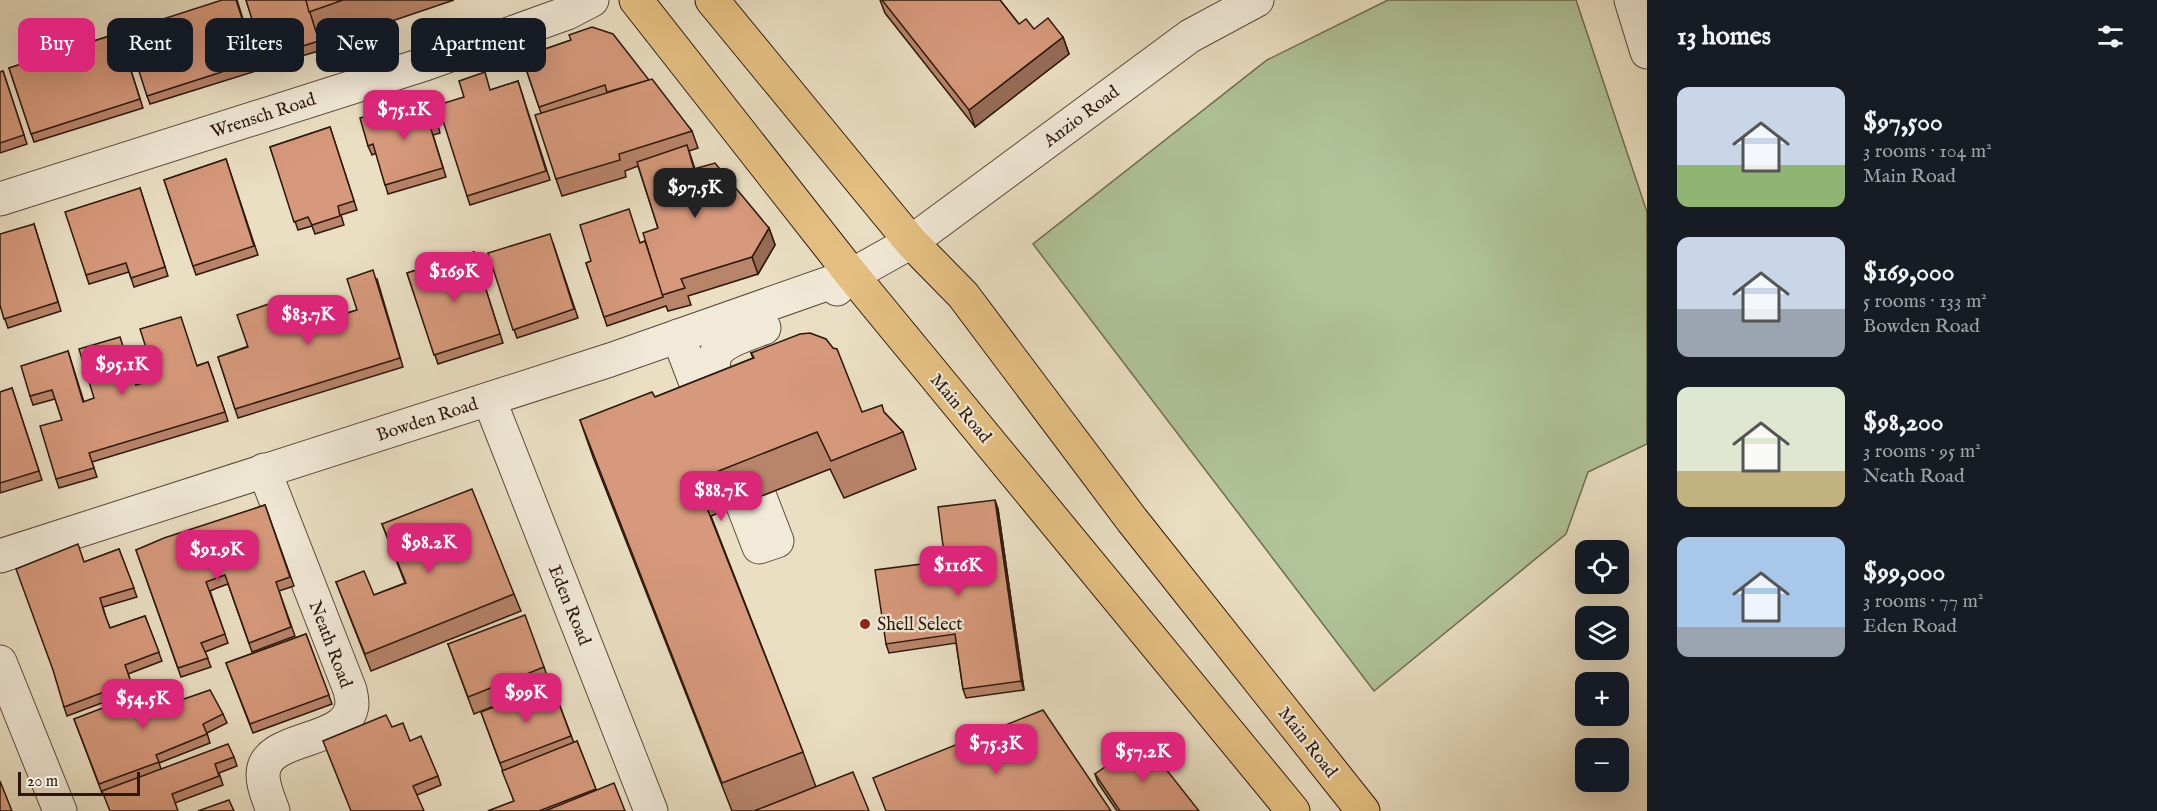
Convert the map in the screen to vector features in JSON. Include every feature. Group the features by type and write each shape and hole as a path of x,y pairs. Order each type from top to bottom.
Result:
{"main road":[{"name":"Main Road","path":"636,0 852,275 1293,811"},
{"name":"Main Road","path":"712,0 911,242 963,295 1132,520 1363,811"}],"street":[{"name":"Wrensch Road","path":"0,199 425,64 567,13 592,0"},
{"path":"1631,0 1647,52"},
{"name":"Anzio Road","path":"852,275 911,242 1190,36 1250,2"},
{"name":"Bowden Road","path":"0,556 489,399 852,275"},
{"path":"678,336 716,414 712,367 718,349 732,339 812,311 852,275"},
{"name":"Eden Road","path":"489,399 651,811"},
{"name":"Neath Road","path":"264,470 350,690 352,705 345,720 333,729 282,749 269,759 263,772 265,789 273,811"},
{"path":"0,662 60,811"}],"green space":[{"path":"1388,0 1576,0 1647,212 1647,444 1588,472 1566,534 1374,691 1033,244 1267,60"}],"building":[{"path":"222,0 236,0 242,18 205,18 205,72 222,72 147,96 139,72 193,72 193,18 166,18"},
{"path":"246,0 306,0 316,32 316,42 304,46 304,18 252,18"},
{"path":"306,0 343,0 309,12"},
{"path":"882,0 1000,0 1019,24 1026,19 1034,29 1048,18 1063,37 969,110"},
{"path":"592,27 613,34 649,80 607,92 605,85 539,107 527,72 546,72 546,49 571,40 569,35"},
{"path":"107,37 107,72 131,72 140,99 31,134 9,68 18,65 18,72 95,72 95,41"},
{"path":"3,71 24,135 0,143 0,72"},
{"path":"485,72 490,90 518,81 546,171 467,196 438,105 464,97 459,81"},
{"path":"652,79 692,131 619,154 620,160 556,179 535,115"},
{"path":"429,97 437,124 430,126 443,168 385,185 373,144 368,146 360,118"},
{"path":"330,127 354,201 338,206 340,216 312,225 308,217 294,222 270,147"},
{"path":"687,145 694,169 715,163 769,228 752,257 681,279 685,288 662,295 643,233 658,228 637,162"},
{"path":"226,159 254,246 193,266 164,180"},
{"path":"140,188 165,267 131,278 126,263 86,275 65,212"},
{"path":"629,209 640,243 645,241 663,297 604,317 586,263 591,261 580,225"},
{"path":"34,224 58,302 4,319 0,305 0,234"},
{"path":"550,234 574,309 513,330 488,253"},
{"path":"474,252 500,334 434,355 407,273"},
{"path":"373,270 400,358 235,409 218,357 248,347 237,315 286,298 296,329 357,310 347,279"},
{"path":"181,317 197,366 208,362 225,412 89,453 94,468 56,479 40,426 62,420 52,390 30,396 21,366 68,351 83,402 94,398 79,349 120,337 136,385 156,379 140,329"},
{"path":"810,333 826,339 833,348 837,349 862,412 882,405 884,412 903,432 831,461 817,432 696,480 803,752 722,783 580,420 652,392 655,397 754,358 751,353 800,334"},
{"path":"12,388 39,471 0,483 0,392"},
{"path":"472,489 514,594 365,654 336,582 364,571 374,595 406,583 382,524"},
{"path":"995,500 1021,681 963,689 955,634 886,644 875,570 945,561 938,507"},
{"path":"265,505 290,577 276,582 291,627 249,643 225,575 206,582 225,634 201,643 208,658 178,668 136,550 164,538"},
{"path":"78,544 84,562 119,549 134,588 100,598 110,628 145,616 159,652 125,665 131,682 64,707 16,569"},
{"path":"525,615 544,667 468,697 448,644"},
{"path":"306,634 329,695 250,724 226,663"},
{"path":"552,685 571,736 500,763 481,712"},
{"path":"176,686 181,700 210,690 223,714 203,724 207,734 156,755 159,762 99,784 74,719 134,696 136,702"},
{"path":"1043,710 1111,811 886,811 873,778"},
{"path":"386,715 392,727 403,723 410,741 421,736 438,776 413,786 424,811 351,811 323,741"},
{"path":"1143,740 1199,811 1120,811 1095,774"},
{"path":"577,741 596,789 539,811 488,811 514,801 502,771"},
{"path":"228,744 234,757 215,764 219,776 172,794 178,811 110,811 102,791"},
{"path":"853,772 869,811 754,811"},
{"path":"0,781 12,811 0,811"},
{"path":"614,783 625,811 545,811"},
{"path":"229,800 234,811 198,811"}],"place":[{"name":"Shell Select","path":"865,624"}]}
